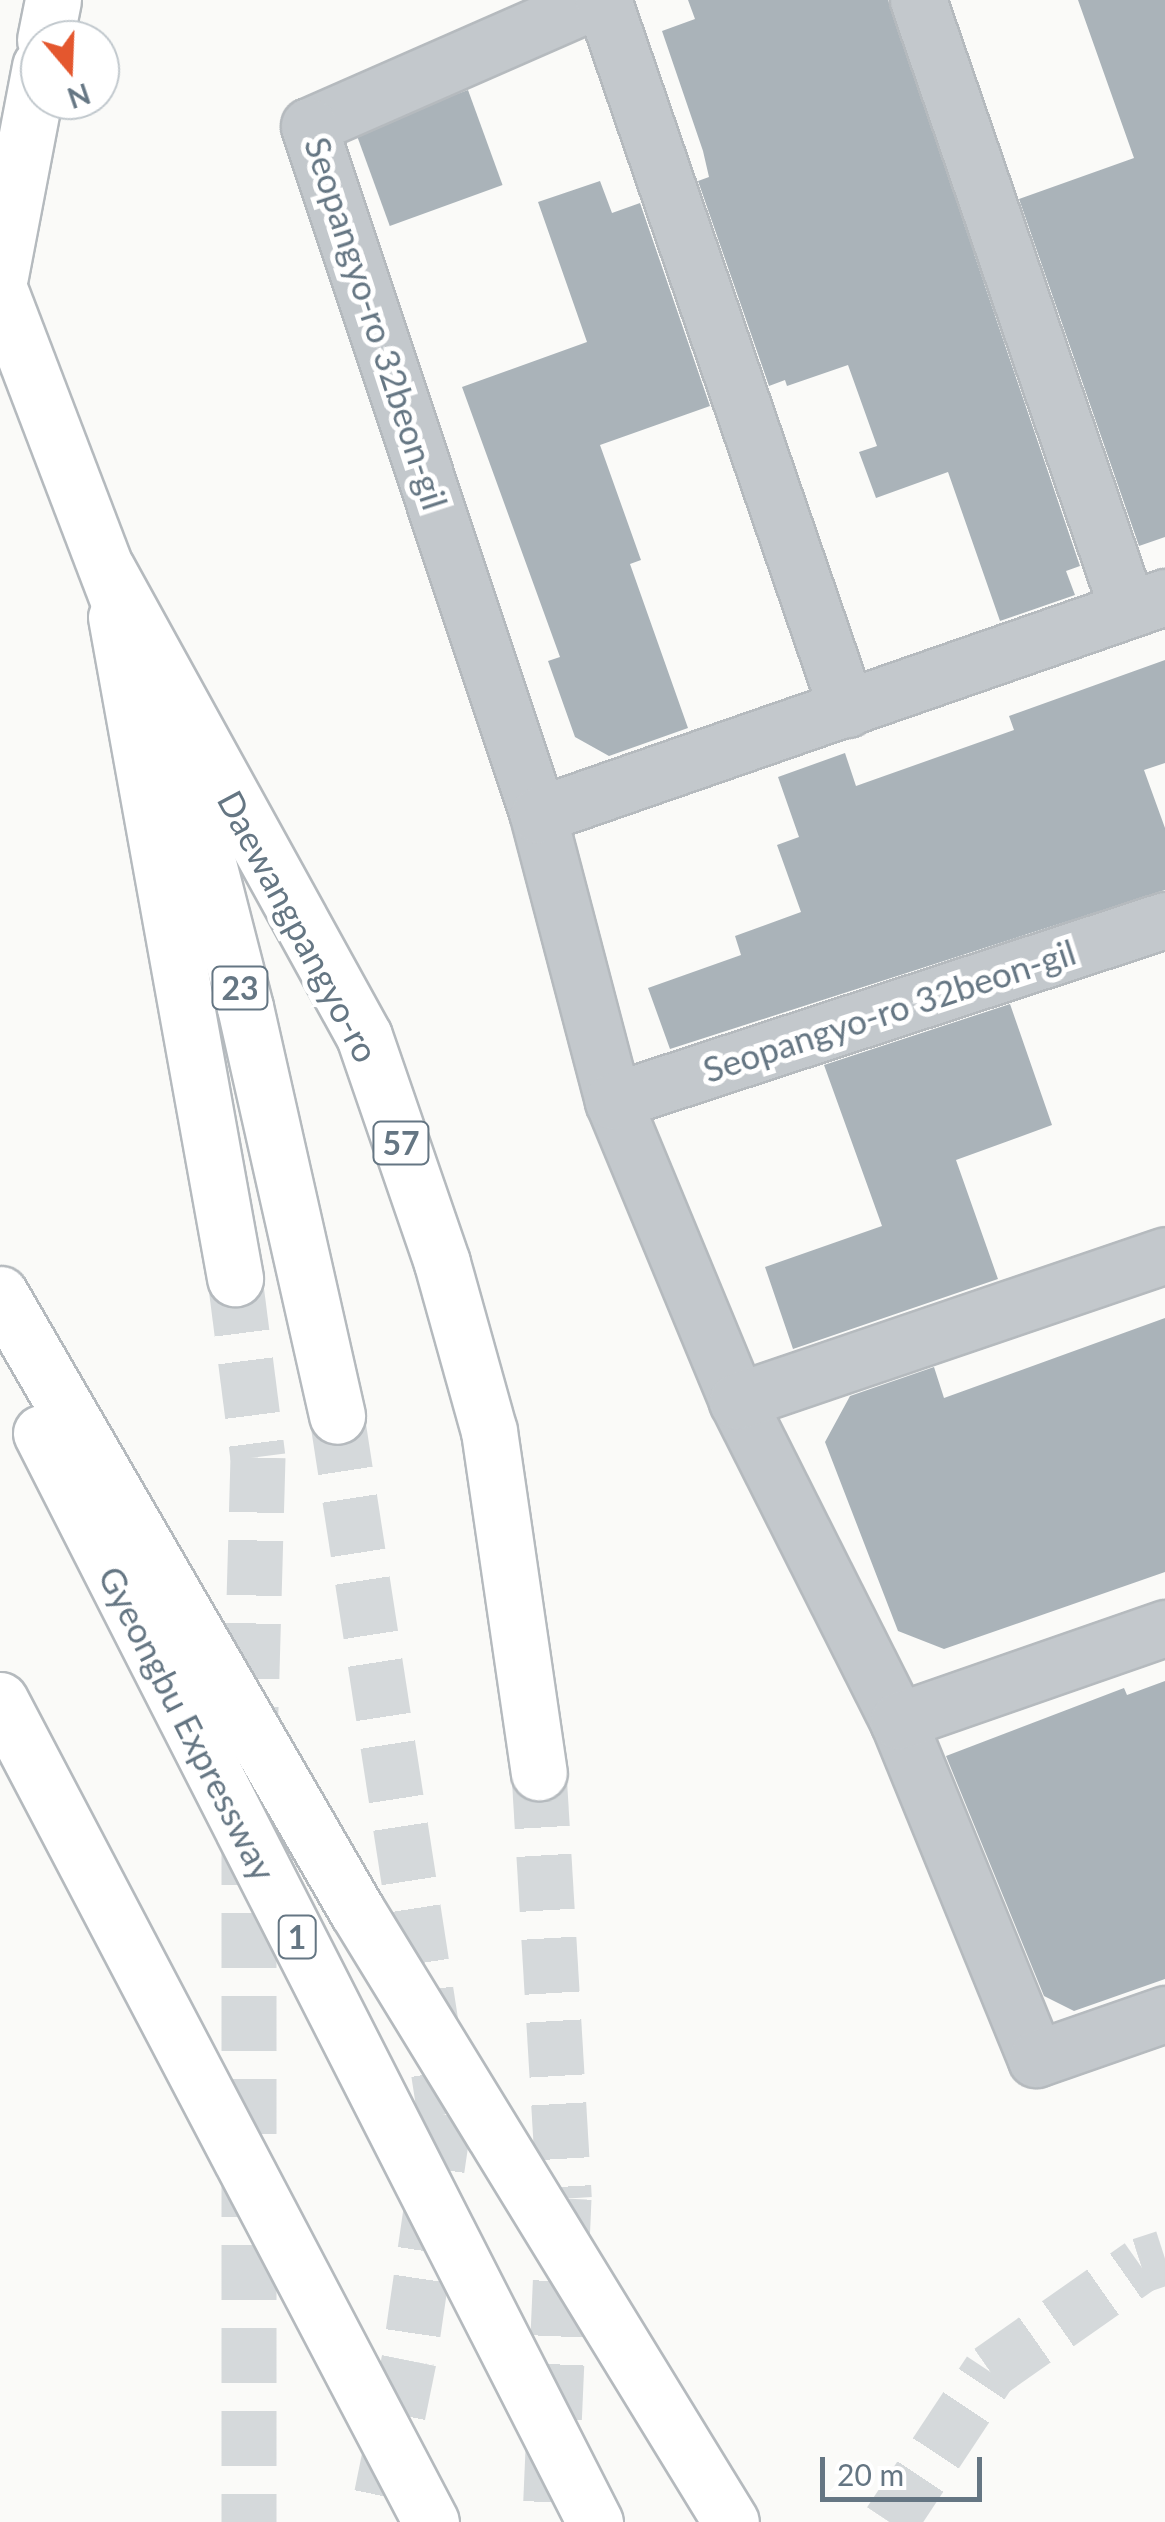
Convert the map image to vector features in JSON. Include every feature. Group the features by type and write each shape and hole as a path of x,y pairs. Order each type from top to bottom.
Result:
{"main road":[{"path":"0,276 30,120"},
{"path":"0,291 107,570 234,1278"},
{"name":"Daewangpangyo-ro","path":"107,570 190,793 337,1416"},
{"name":"Daewangpangyo-ro","path":"107,570 364,1036 442,1263 489,1431 538,1772"},
{"path":"0,1294 358,1911 731,2522"},
{"name":"Gyeongbu Expressway","path":"0,1352 595,2522"},
{"path":"0,1700 431,2522"}],"street":[{"name":"Seopangyo-ro 32beon-gil","path":"847,709 599,0 309,126 538,815 613,1101 736,1401 898,1721 1036,2058 1165,2014"},
{"path":"538,815 1147,604 918,0"},
{"name":"Seopangyo-ro 32beon-gil","path":"613,1101 1165,920"},
{"path":"736,1401 1165,1254"},
{"path":"898,1721 1165,1628"}],"building":[{"path":"688,0 888,0 1080,566 1066,571 1075,595 1000,621 948,472 876,498 859,452 877,446 848,365 787,386 785,380 769,386 698,181 709,177 703,151 662,31 695,19"},
{"path":"1078,0 1165,0 1165,537 1139,546 1019,199 1134,158"},
{"path":"468,90 503,185 390,226 355,131"},
{"path":"600,181 612,213 640,203 710,406 600,445 641,560 630,564 688,728 609,756 575,737 548,661 560,657 462,387 587,342 538,202"},
{"path":"1165,660 1165,763 1144,770 1165,828 1165,890 670,1049 648,988 741,955 735,936 801,912 777,845 799,837 778,777 845,753 856,786 1014,730 1009,716"},
{"path":"1010,1004 1052,1125 956,1160 998,1279 793,1349 765,1267 882,1226 824,1065"},
{"path":"1165,1318 1165,1572 944,1649 898,1631 825,1442 850,1396 934,1367 944,1398"},
{"path":"1165,1681 1165,1979 1074,2011 1044,1996 946,1756 1124,1688 1127,1695"}],"tunnel":[{"path":"235,1278 258,1457 250,1748"},
{"path":"337,1416 445,2114 409,2360 376,2522"},
{"path":"539,1772 564,2198 550,2522"},
{"path":"249,1829 249,2522"},
{"path":"890,2522 990,2371 1141,2265 1165,2257"}]}
